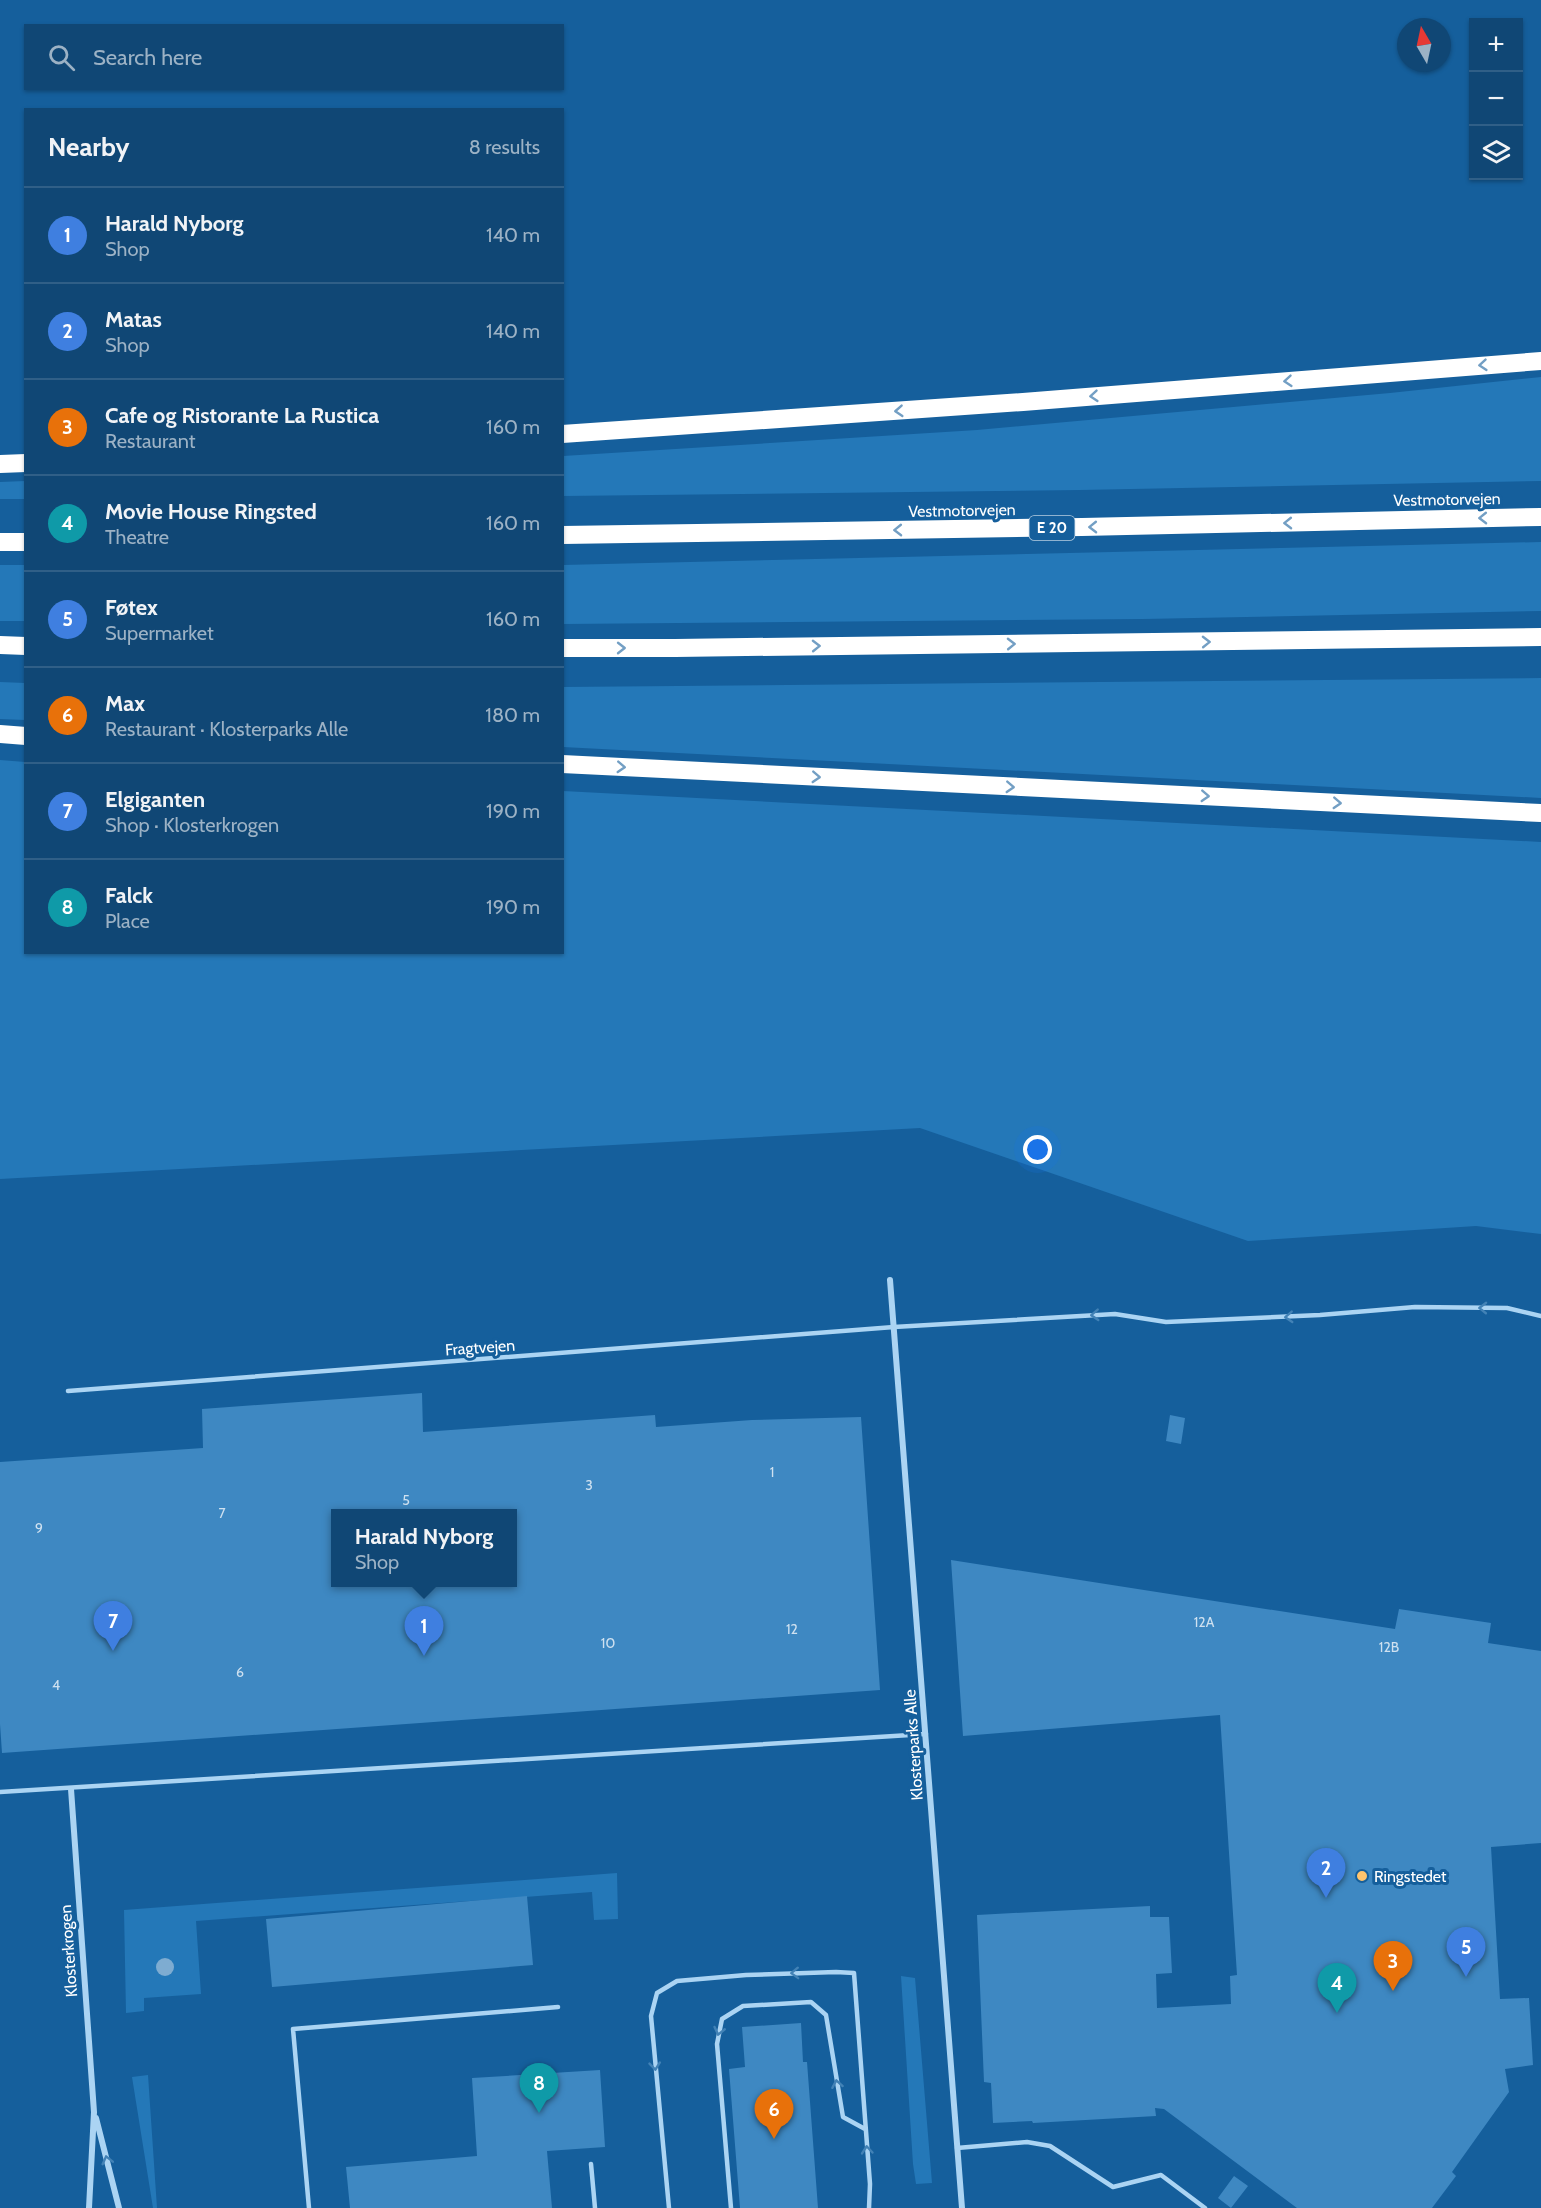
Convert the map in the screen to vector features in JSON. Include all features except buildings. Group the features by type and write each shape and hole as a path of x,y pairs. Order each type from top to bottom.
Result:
{"highway":[{"path":"564,434 1000,404 1541,361"},
{"path":"0,464 24,463"},
{"name":"Vestmotorvejen","path":"564,535 1541,517"},
{"path":"0,543 24,542"},
{"path":"564,648 1541,637"},
{"path":"0,645 24,646"},
{"path":"0,734 24,736"},
{"path":"564,764 1541,813"}],"street":[{"name":"Klosterparks Alle","path":"890,1280 962,2208"},
{"name":"Klosterkrogen","path":"70,1788 94,2112 89,2208"},
{"name":"Klosterkrogen","path":"94,2112 119,2208"}],"lane":[{"name":"Fragtvejen","path":"68,1391 894,1327 1116,1314 1166,1322 1320,1315 1415,1307 1507,1308 1541,1316"},
{"path":"0,1792 926,1734"},
{"path":"669,2208 651,2016 657,1993 677,1982 746,1975 836,1972 854,1973 870,2184 869,2208"},
{"path":"731,2208 717,2044 722,2019 742,2006 811,2002 826,2015 843,2117 865,2129"},
{"path":"309,2208 293,2030 558,2007"},
{"path":"957,2148 1027,2142 1050,2146 1113,2187 1161,2175 1205,2208"},
{"path":"591,2164 595,2208"}],"shaded area":[{"path":"1541,377 1541,481 1080,490 564,496 564,456 977,430 1390,393"},
{"path":"24,481 24,499 0,499 0,482"},
{"path":"1541,542 1541,611 1143,619 564,624 564,565"},
{"path":"0,565 24,565 24,621 0,621"},
{"path":"1541,678 1541,798 564,747 564,687"},
{"path":"0,682 24,683 24,720 0,719"},
{"path":"0,760 24,762 24,954 564,954 564,791 1541,842 1541,1234 1476,1226 1248,1241 920,1128 0,1179"},
{"path":"617,1873 618,1919 594,1920 592,1892 196,1921 201,1994 144,1998 144,2011 126,2013 124,1910"},
{"path":"901,1976 915,1978 932,2183 916,2184 913,2164"},
{"path":"148,2075 157,2208 153,2208 132,2077"}],"place":[{"name":"Elgiganten","path":"113,1651"},
{"name":"Harald Nyborg","path":"424,1656"},
{"name":"Ringstedet","path":"1362,1876"},
{"name":"Matas","path":"1326,1898"},
{"name":"Føtex","path":"1466,1977"},
{"name":"Cafe og Ristorante La Rustica","path":"1393,1991"},
{"name":"Movie House Ringsted","path":"1337,2013"},
{"name":"Falck","path":"539,2113"},
{"name":"Max","path":"774,2139"}]}
